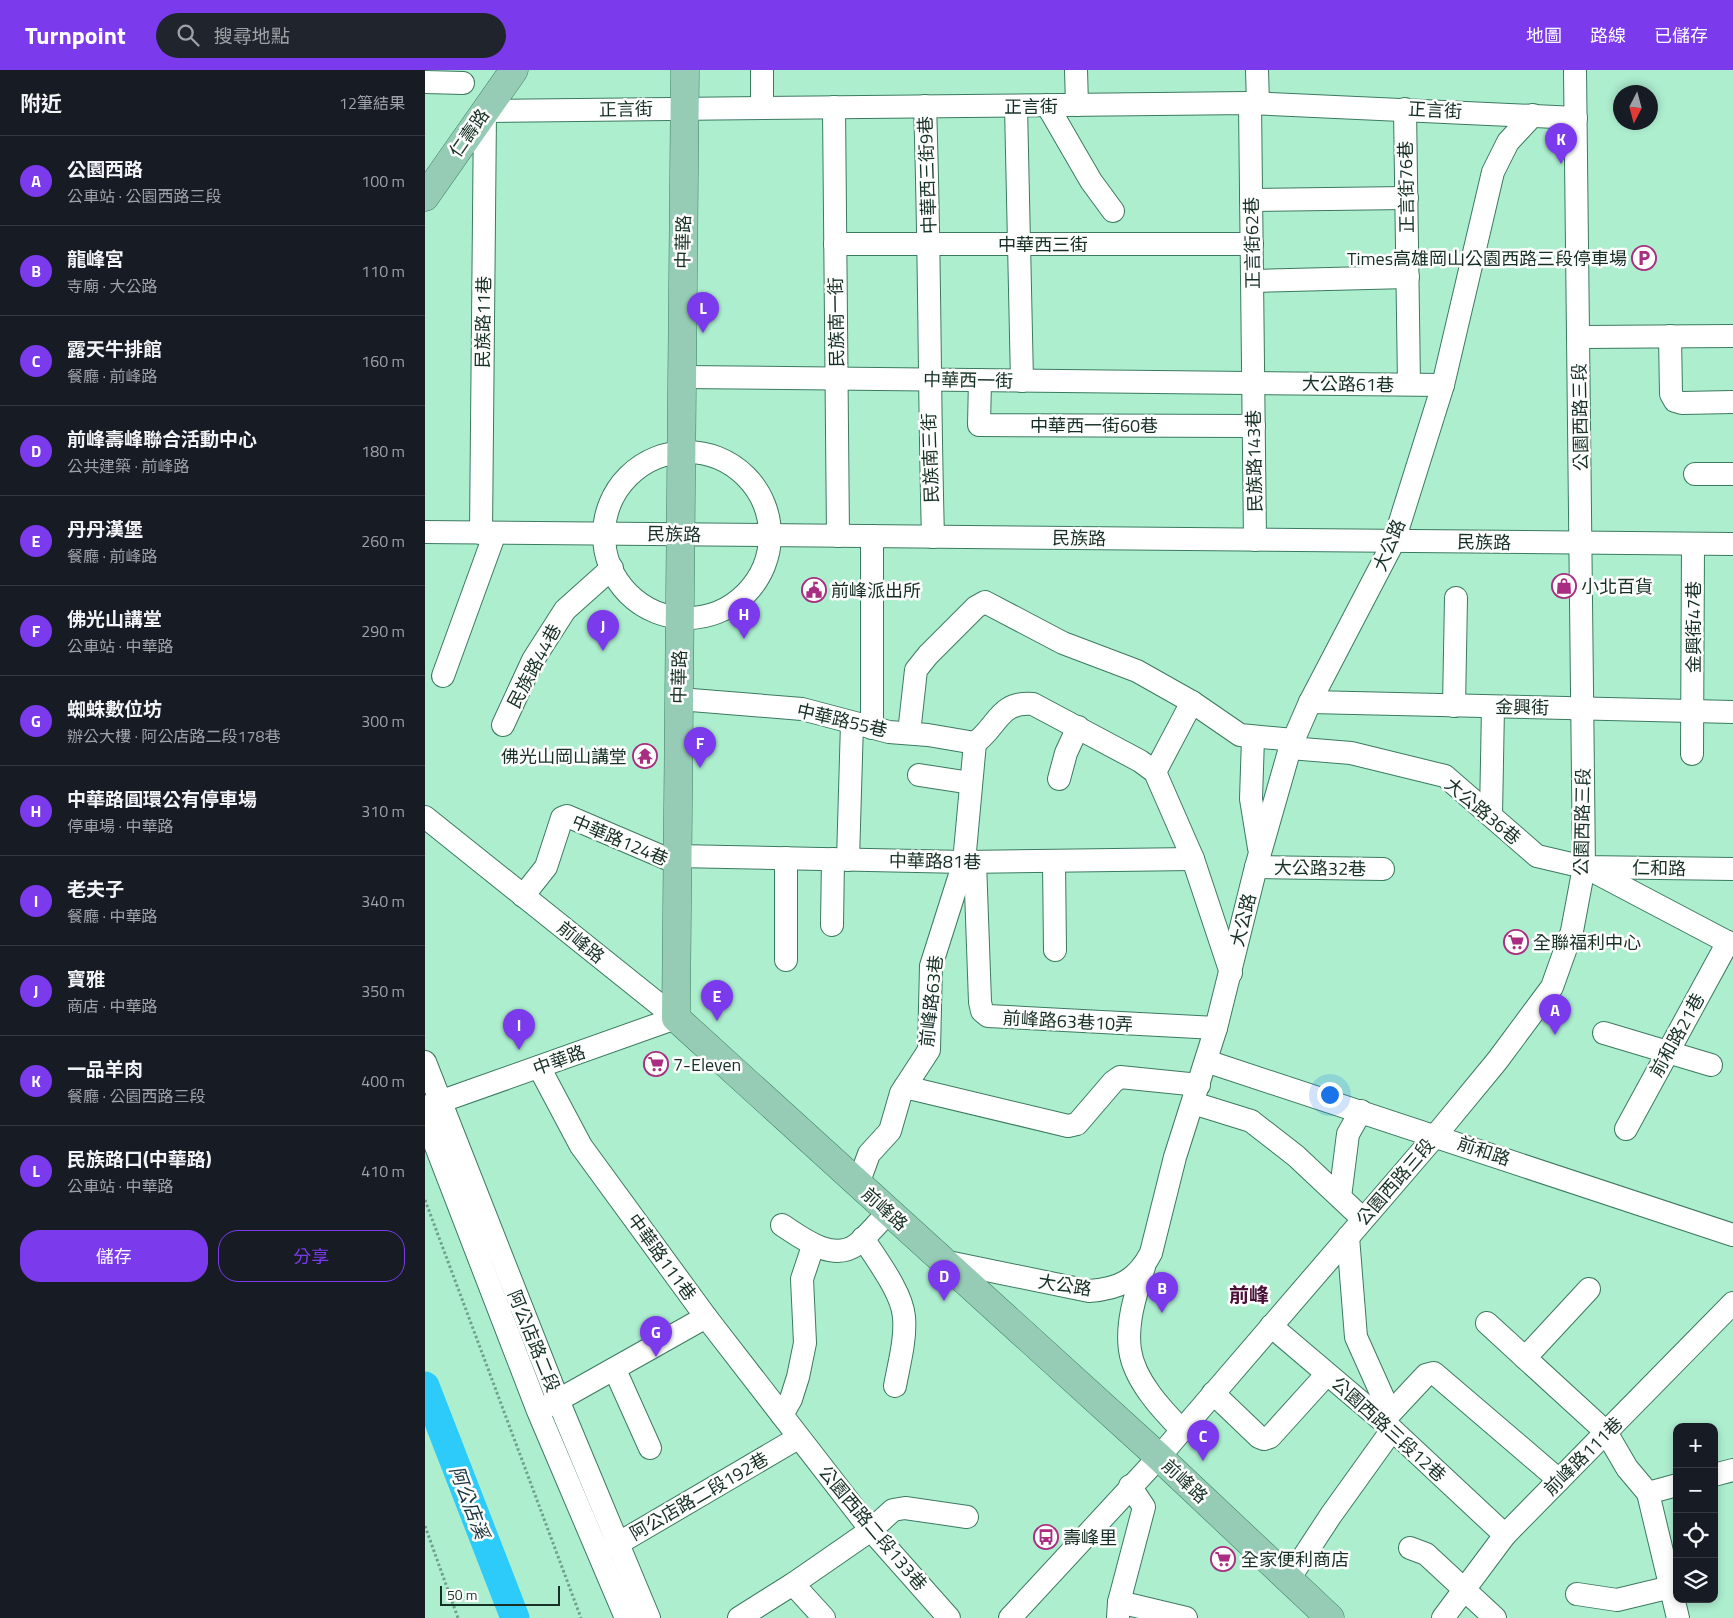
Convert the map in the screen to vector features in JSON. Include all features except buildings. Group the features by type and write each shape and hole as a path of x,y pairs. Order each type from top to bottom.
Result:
{"main road":[{"name":"仁壽路","path":"425,197 514,70"},
{"name":"中華路","path":"676,1018 685,70"},
{"name":"前峰路","path":"676,1018 1159,1457 1330,1618"}],"street":[{"path":"762,70 762,108"},
{"path":"1076,70 1077,105"},
{"name":"正言街62巷","path":"1253,383 1251,200 1257,70"},
{"name":"公園西路三段","path":"1011,1618 1130,1486 1159,1457 1437,1135 1497,1061 1552,987 1572,931 1584,867 1582,543 1575,70"},
{"path":"425,82 463,83"},
{"name":"正言街","path":"485,111 1254,104 1533,114 1576,118"},
{"name":"中華西三街9巷","path":"925,106 929,244 928,380"},
{"path":"1016,106 1022,381"},
{"path":"1047,106 1091,182 1113,210"},
{"name":"民族南一街","path":"834,107 838,536"},
{"name":"正言街76巷","path":"1405,109 1409,384"},
{"name":"民族路11巷","path":"443,676 488,533 485,111"},
{"name":"大公路","path":"943,1260 1089,1292 1109,1290 1128,1281 1145,1266 1151,1253 1175,1157 1207,1061 1231,973 1258,860 1292,744 1310,702 1394,541 1443,385 1493,172 1508,142 1533,114"},
{"path":"1251,200 1407,198"},
{"name":"中華西三街","path":"835,244 1252,244"},
{"path":"1252,281 1408,277"},
{"path":"1670,336 1671,394 1675,401 1682,403 1733,402"},
{"path":"1579,337 1733,336"},
{"name":"中華西一街","path":"682,377 1253,383"},
{"name":"民族南三街","path":"928,380 933,537"},
{"name":"中華西一街60巷","path":"980,380 979,425 1254,426"},
{"name":"大公路61巷","path":"1253,383 1443,385"},
{"name":"民族路143巷","path":"1253,383 1255,540"},
{"path":"681,451 714,456 737,468 755,486 767,510 771,535 766,562 754,584 735,603 712,614 680,618 660,613 637,601 619,583 607,560 604,534 608,508 620,485 639,467 662,455 681,451"},
{"path":"1695,474 1733,474"},
{"name":"民族路","path":"425,532 1733,544"},
{"path":"832,925 862,726 872,536"},
{"name":"金興街47巷","path":"1692,754 1693,544"},
{"name":"民族路44巷","path":"503,724 533,660 565,610 612,568"},
{"path":"1454,706 1455,598"},
{"path":"909,734 916,670 928,655 976,607 985,602 1063,643 1137,670 1192,702 1240,734 1253,738 1251,799 1258,860"},
{"name":"中華路55巷","path":"679,699 802,709 823,713 862,726 975,743"},
{"path":"975,743 1005,709 1014,705 1033,704 1141,761 1155,772 1192,702"},
{"name":"金興街","path":"1310,702 1733,712"},
{"path":"1491,816 1493,707"},
{"path":"1059,780 1066,753 1078,727"},
{"name":"大公路36巷","path":"1253,738 1351,753 1445,776 1537,856 1584,867"},
{"name":"前峰路63巷","path":"858,1184 869,1154 890,1132 905,1087 929,1050 931,966 970,862 971,783 975,743"},
{"name":"大公路","path":"1155,772 1193,859 1231,973"},
{"path":"919,775 971,783"},
{"name":"中華路124巷","path":"523,896 546,867 562,818 567,816 677,860"},
{"name":"前峰路","path":"425,817 676,1018"},
{"path":"785,858 786,960"},
{"name":"中華路81巷","path":"677,860 785,858 970,862 1193,859"},
{"name":"大公路32巷","path":"1258,860 1383,869"},
{"path":"1054,861 1055,950"},
{"name":"前峰路63巷10弄","path":"970,862 981,1011 988,1016 1216,1028"},
{"path":"1584,867 1731,943"},
{"name":"仁和路","path":"1584,867 1733,869"},
{"name":"前和路21巷","path":"1626,1128 1731,943"},
{"name":"中華路","path":"433,1105 676,1018"},
{"path":"1604,1033 1711,1065"},
{"name":"前和路","path":"1207,1061 1437,1135 1733,1235"},
{"name":"阿公店路二段","path":"425,1062 433,1105 489,1253 538,1411 626,1618"},
{"name":"中華路111巷","path":"539,1067 581,1146 706,1317 798,1438"},
{"path":"905,1087 1068,1126 1077,1124 1113,1082 1120,1077 1196,1094 1251,1121 1296,1156 1363,1219"},
{"path":"1339,1197 1348,1134 1361,1111"},
{"name":"阿公店路二段","path":"425,1118 558,1400 649,1618"},
{"path":"782,1225 813,1246 847,1250 863,1238 889,1212"},
{"name":"公園西路三段12巷","path":"1348,1236 1356,1337 1388,1422"},
{"path":"863,1238 895,1292 904,1314 904,1331 895,1386"},
{"path":"782,1415 791,1399 799,1377 805,1343 802,1280 813,1246"},
{"path":"1145,1266 1134,1300 1130,1351 1138,1373 1165,1413 1182,1430"},
{"path":"1525,1358 1589,1289"},
{"name":"前峰路111巷","path":"1443,1618 1505,1534 1733,1303"},
{"path":"538,1411 615,1370 706,1317"},
{"path":"1487,1323 1606,1432 1627,1468 1648,1492 1678,1618"},
{"name":"公園西路三段12巷","path":"1271,1326 1327,1374 1388,1422 1505,1534"},
{"path":"615,1370 650,1448"},
{"path":"1289,1580 1388,1422 1426,1375 1434,1373 1559,1480"},
{"path":"1213,1393 1259,1438 1264,1439 1270,1437 1327,1374"},
{"name":"阿公店路二段192巷","path":"599,1551 619,1543 798,1438"},
{"name":"公園西路二段133巷","path":"798,1438 871,1530 949,1618"},
{"path":"1718,1474 1733,1470"},
{"path":"1130,1486 1144,1508 1119,1610 1187,1618"},
{"path":"1648,1492 1673,1486"},
{"path":"739,1618 793,1584 871,1530 893,1510 899,1508 967,1517"},
{"path":"1410,1548 1426,1554 1495,1618"},
{"path":"793,1584 824,1618"},
{"path":"1577,1594 1617,1600 1671,1587"}],"path":[{"path":"425,1200 581,1618"},
{"path":"425,1526 458,1618"}],"waterway":[{"name":"阿公店溪","path":"425,1386 515,1618"}],"place":[{"name":"一品羊肉","path":"1561,164"},
{"name":"Times高雄岡山公園西路三段停車場","path":"1644,258"},
{"name":"民族路口(中華路)","path":"703,333"},
{"name":"小北百貨","path":"1564,586"},
{"name":"前峰派出所","path":"814,590"},
{"name":"中華路圓環公有停車場","path":"744,639"},
{"name":"寶雅","path":"603,651"},
{"name":"佛光山岡山講堂","path":"645,756"},
{"name":"佛光山講堂","path":"700,768"},
{"name":"全聯福利中心","path":"1516,942"},
{"name":"丹丹漢堡","path":"717,1021"},
{"name":"公園西路","path":"1555,1035"},
{"name":"老夫子","path":"519,1050"},
{"name":"7-Eleven","path":"656,1064"},
{"name":"前峰壽峰聯合活動中心","path":"944,1301"},
{"name":"龍峰宮","path":"1162,1313"},
{"name":"蜘蛛數位坊","path":"656,1357"},
{"name":"露天牛排館","path":"1203,1461"},
{"name":"壽峰里","path":"1046,1537"},
{"name":"全家便利商店","path":"1223,1559"}],"district":[{"name":"前峰","path":"1249,1294"}]}
